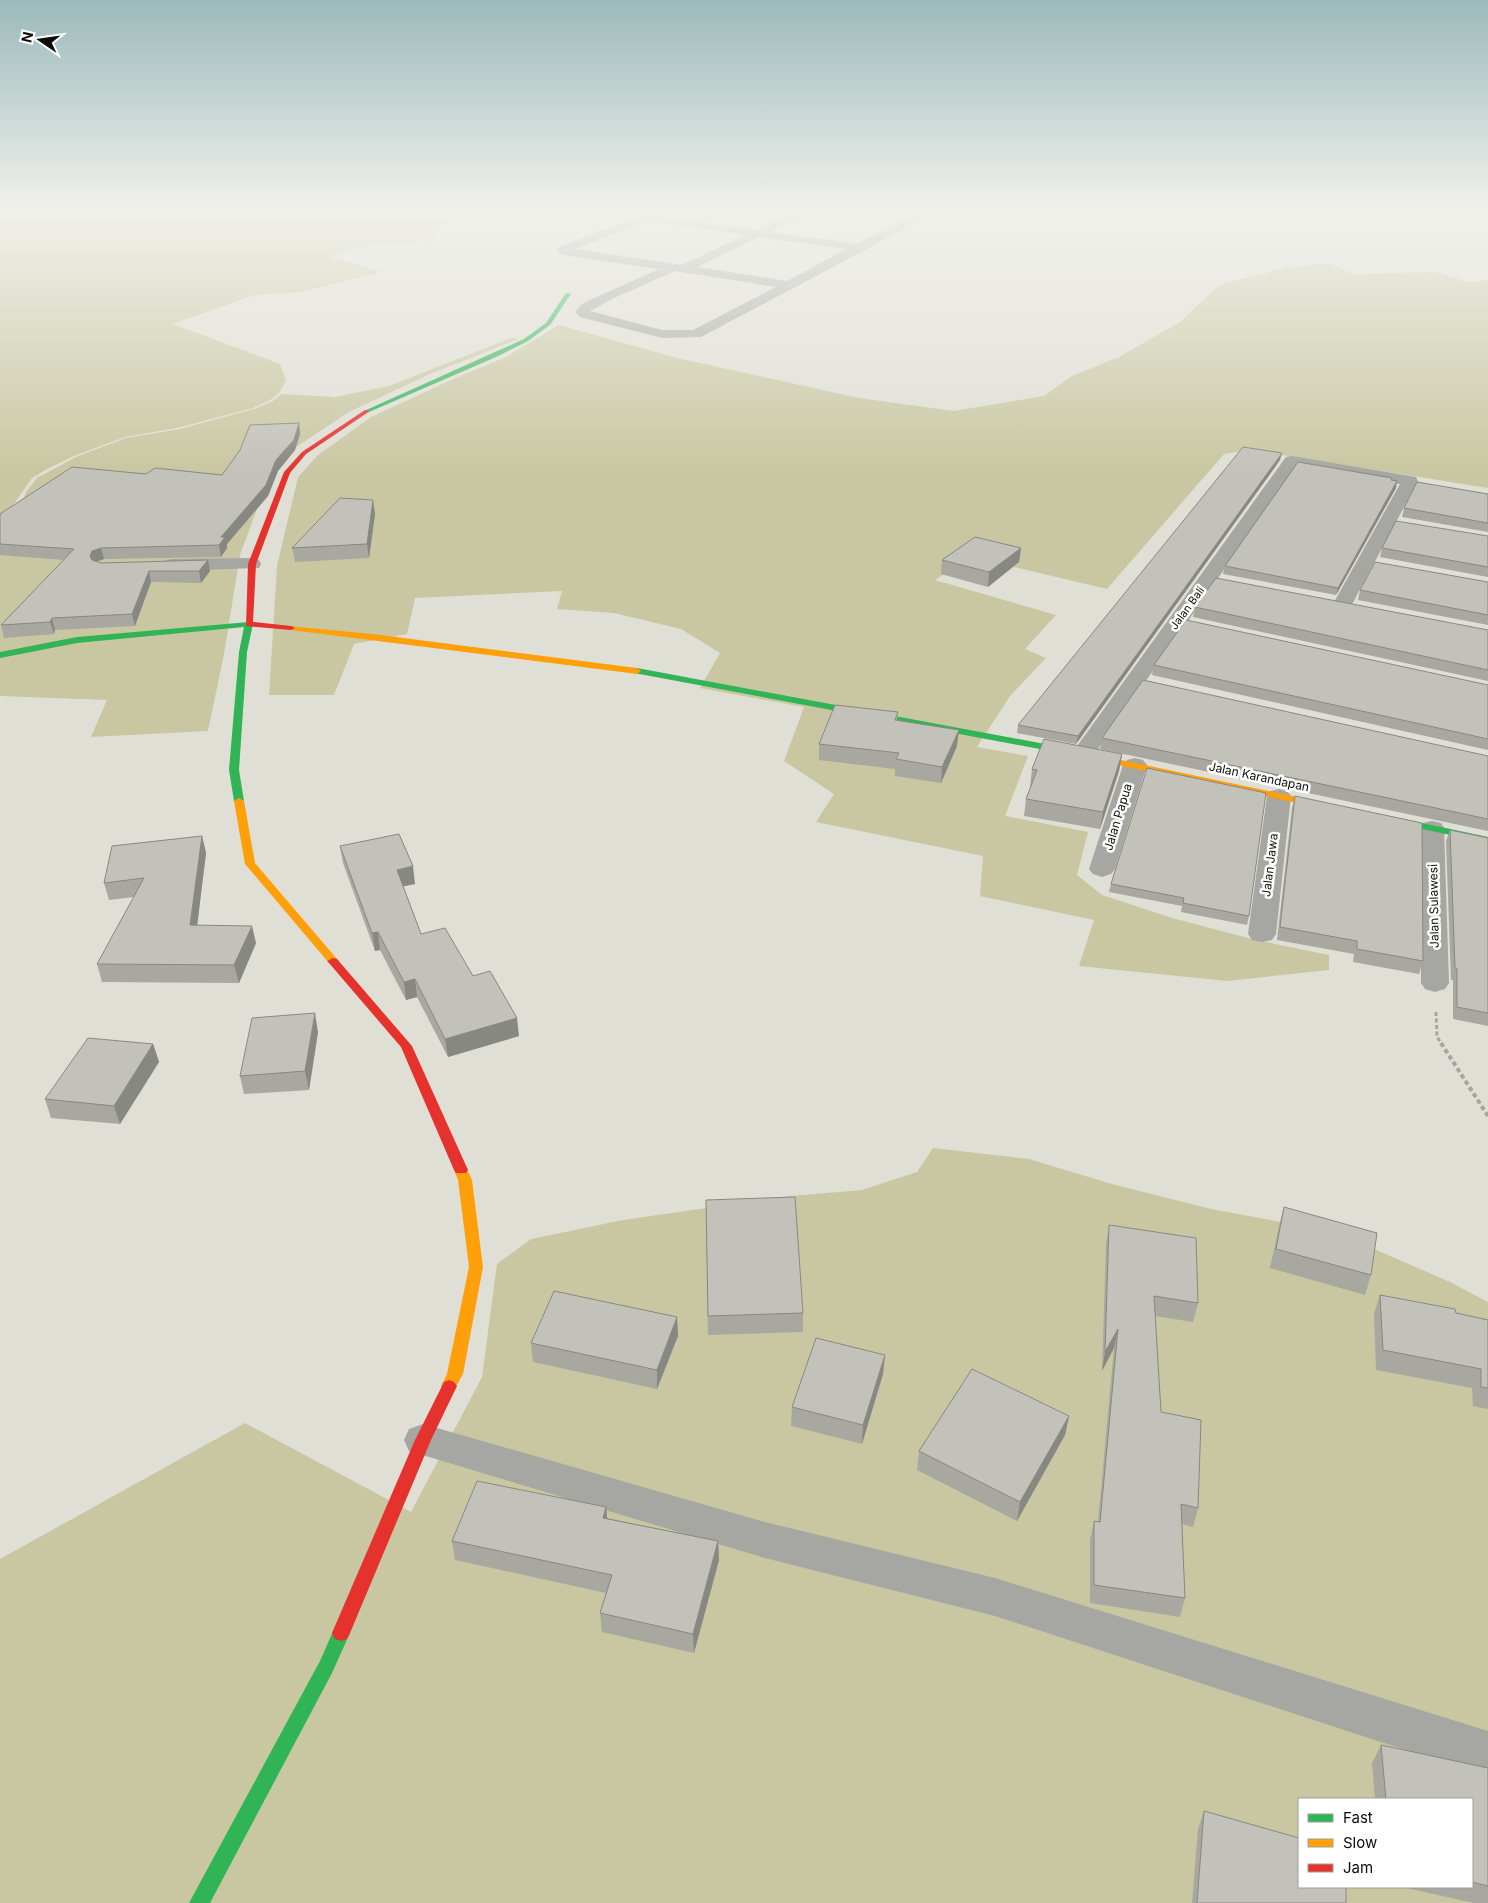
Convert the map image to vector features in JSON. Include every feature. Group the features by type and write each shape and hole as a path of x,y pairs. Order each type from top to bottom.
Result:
{"street":[{"path":"199,1903 326,1667 423,1440 455,1374 476,1268 465,1180 406,1046 250,864 234,770 243,652 249,624 252,564 287,472 304,452 363,413 494,356 526,340 548,324 567,296"},
{"path":"608,296 585,308 582,312 662,334 696,334 770,296"},
{"name":"Jalan Bali","path":"1083,754 1145,682 1187,624 1218,580 1292,461 1410,481 1388,522"},
{"path":"1343,604 1376,564 1388,522 1406,525"},
{"path":"150,566 252,564"},
{"name":"Jalan Karandapan","path":"0,655 77,640 249,624 373,637 650,673 1083,754 1346,810"},
{"name":"Jalan Papua","path":"1102,869 1135,765"},
{"name":"Jalan Jawa","path":"1262,934 1279,796"},
{"path":"1374,816 1488,840"},
{"name":"Jalan Sulawesi","path":"1432,828 1435,983"},
{"path":"423,1440 765,1540 995,1596 1488,1754"}],"path":[{"path":"1435,983 1437,1037 1488,1116"}],"shaded area":[{"path":"0,296 252,296 173,324 280,364 286,380 280,392 270,400 253,408 177,428 125,437 74,456 47,469 32,478 12,507 0,532"},
{"path":"1208,296 1488,296 1488,488 1250,450 1224,454 1107,589 971,557 935,580 1056,615 1025,649 1046,658 1010,696 977,747 1028,756 1005,816 1088,832 1077,875 1102,895 1172,918 1256,940 1329,955 1329,970 1227,981 1079,966 1094,920 980,896 983,856 816,822 834,794 784,761 804,707 700,688 720,653 681,629 614,613 557,609 562,591 415,598 407,634 354,644 334,695 269,695 277,566 298,477 318,455 371,417 506,357 559,325 677,358 859,398 954,411 1044,396 1072,376 1119,357 1180,322"},
{"path":"511,338 518,339 428,375 349,412 287,453 268,479 240,555 224,654 208,731 91,737 107,700 0,696 0,534 21,506 26,492 37,478 78,456 126,438 180,429 254,409 273,401 282,394 335,397 389,386"},
{"path":"933,1148 1029,1159 1112,1184 1211,1209 1335,1232 1450,1282 1488,1302 1488,1903 0,1903 0,1559 245,1423 411,1512 482,1377 497,1264 531,1239 623,1220 790,1196 862,1190 917,1172"}],"building":[{"path":"299,423 294,440 276,460 266,485 221,537 225,537 219,545 101,548 92,551 90,556 92,560 101,563 208,560 199,571 149,571 132,614 52,618 50,622 1,625 74,549 0,544 0,514 72,467 146,474 155,468 222,475 240,450 250,425"},
{"path":"1243,447 1282,453 1078,736 1018,725"},
{"path":"1298,462 1392,478 1391,480 1397,481 1338,588 1225,566"},
{"path":"1417,482 1488,494 1488,523 1404,508"},
{"path":"340,498 373,500 367,544 292,548"},
{"path":"1396,521 1488,536 1488,567 1382,548"},
{"path":"975,537 1021,548 989,572 942,560"},
{"path":"1375,562 1488,582 1488,615 1360,590"},
{"path":"1216,578 1488,630 1488,670 1195,607"},
{"path":"1186,620 1488,685 1488,739 1154,665"},
{"path":"1143,680 1488,756 1488,819 1102,738"},
{"path":"835,705 898,712 895,720 959,730 942,767 896,759 899,753 819,744"},
{"path":"1044,739 1122,754 1103,812 1026,799 1037,770 1032,769"},
{"path":"1147,768 1266,793 1249,916 1183,903 1184,898 1111,884"},
{"path":"1295,796 1422,823 1423,961 1357,949 1357,941 1280,927"},
{"path":"1450,830 1488,838 1488,1013 1457,1007 1457,969 1455,968"},
{"path":"399,834 413,866 397,870 421,934 445,928 473,976 490,971 517,1018 445,1039 415,979 404,982 378,932 372,933 340,846"},
{"path":"202,836 190,925 252,926 234,965 97,964 144,878 104,883 112,846"},
{"path":"315,1013 305,1071 240,1076 252,1018"},
{"path":"88,1038 153,1044 114,1106 45,1099"},
{"path":"795,1197 803,1313 708,1316 706,1200"},
{"path":"1284,1207 1377,1233 1371,1275 1276,1249"},
{"path":"1109,1225 1196,1238 1198,1303 1154,1296 1161,1412 1201,1420 1198,1508 1181,1504 1185,1598 1094,1585 1094,1521 1100,1522 1118,1329 1105,1352"},
{"path":"554,1291 677,1317 657,1370 531,1343"},
{"path":"1380,1295 1455,1309 1456,1313 1488,1320 1488,1388 1481,1387 1481,1369 1383,1350"},
{"path":"816,1338 885,1355 863,1425 792,1407"},
{"path":"972,1369 1069,1416 1020,1502 919,1451"},
{"path":"477,1481 606,1507 603,1518 718,1541 693,1634 600,1613 612,1575 452,1541"},
{"path":"1381,1745 1488,1768 1488,1886 1473,1882 1473,1798 1386,1798"},
{"path":"1204,1811 1298,1838 1298,1888 1346,1888 1346,1903 1197,1903"}],"traffic: fast":[{"path":"367,411 494,356 526,340 548,324 567,296"},
{"path":"0,655 77,640 249,624 243,652 234,770 239,801"},
{"path":"637,671 1045,747"},
{"path":"1384,818 1488,840"},
{"path":"199,1903 326,1667 341,1633"}],"traffic: slow":[{"path":"291,628 637,671"},
{"path":"1045,747 1330,807"},
{"path":"239,801 250,864 333,961"},
{"path":"449,1386 455,1374 476,1267 465,1180 461,1170"}],"traffic: jam":[{"path":"291,628 249,624 252,564 287,472 304,453 367,411"},
{"path":"333,961 406,1046 461,1170"},
{"path":"341,1633 423,1440 449,1386"}]}
